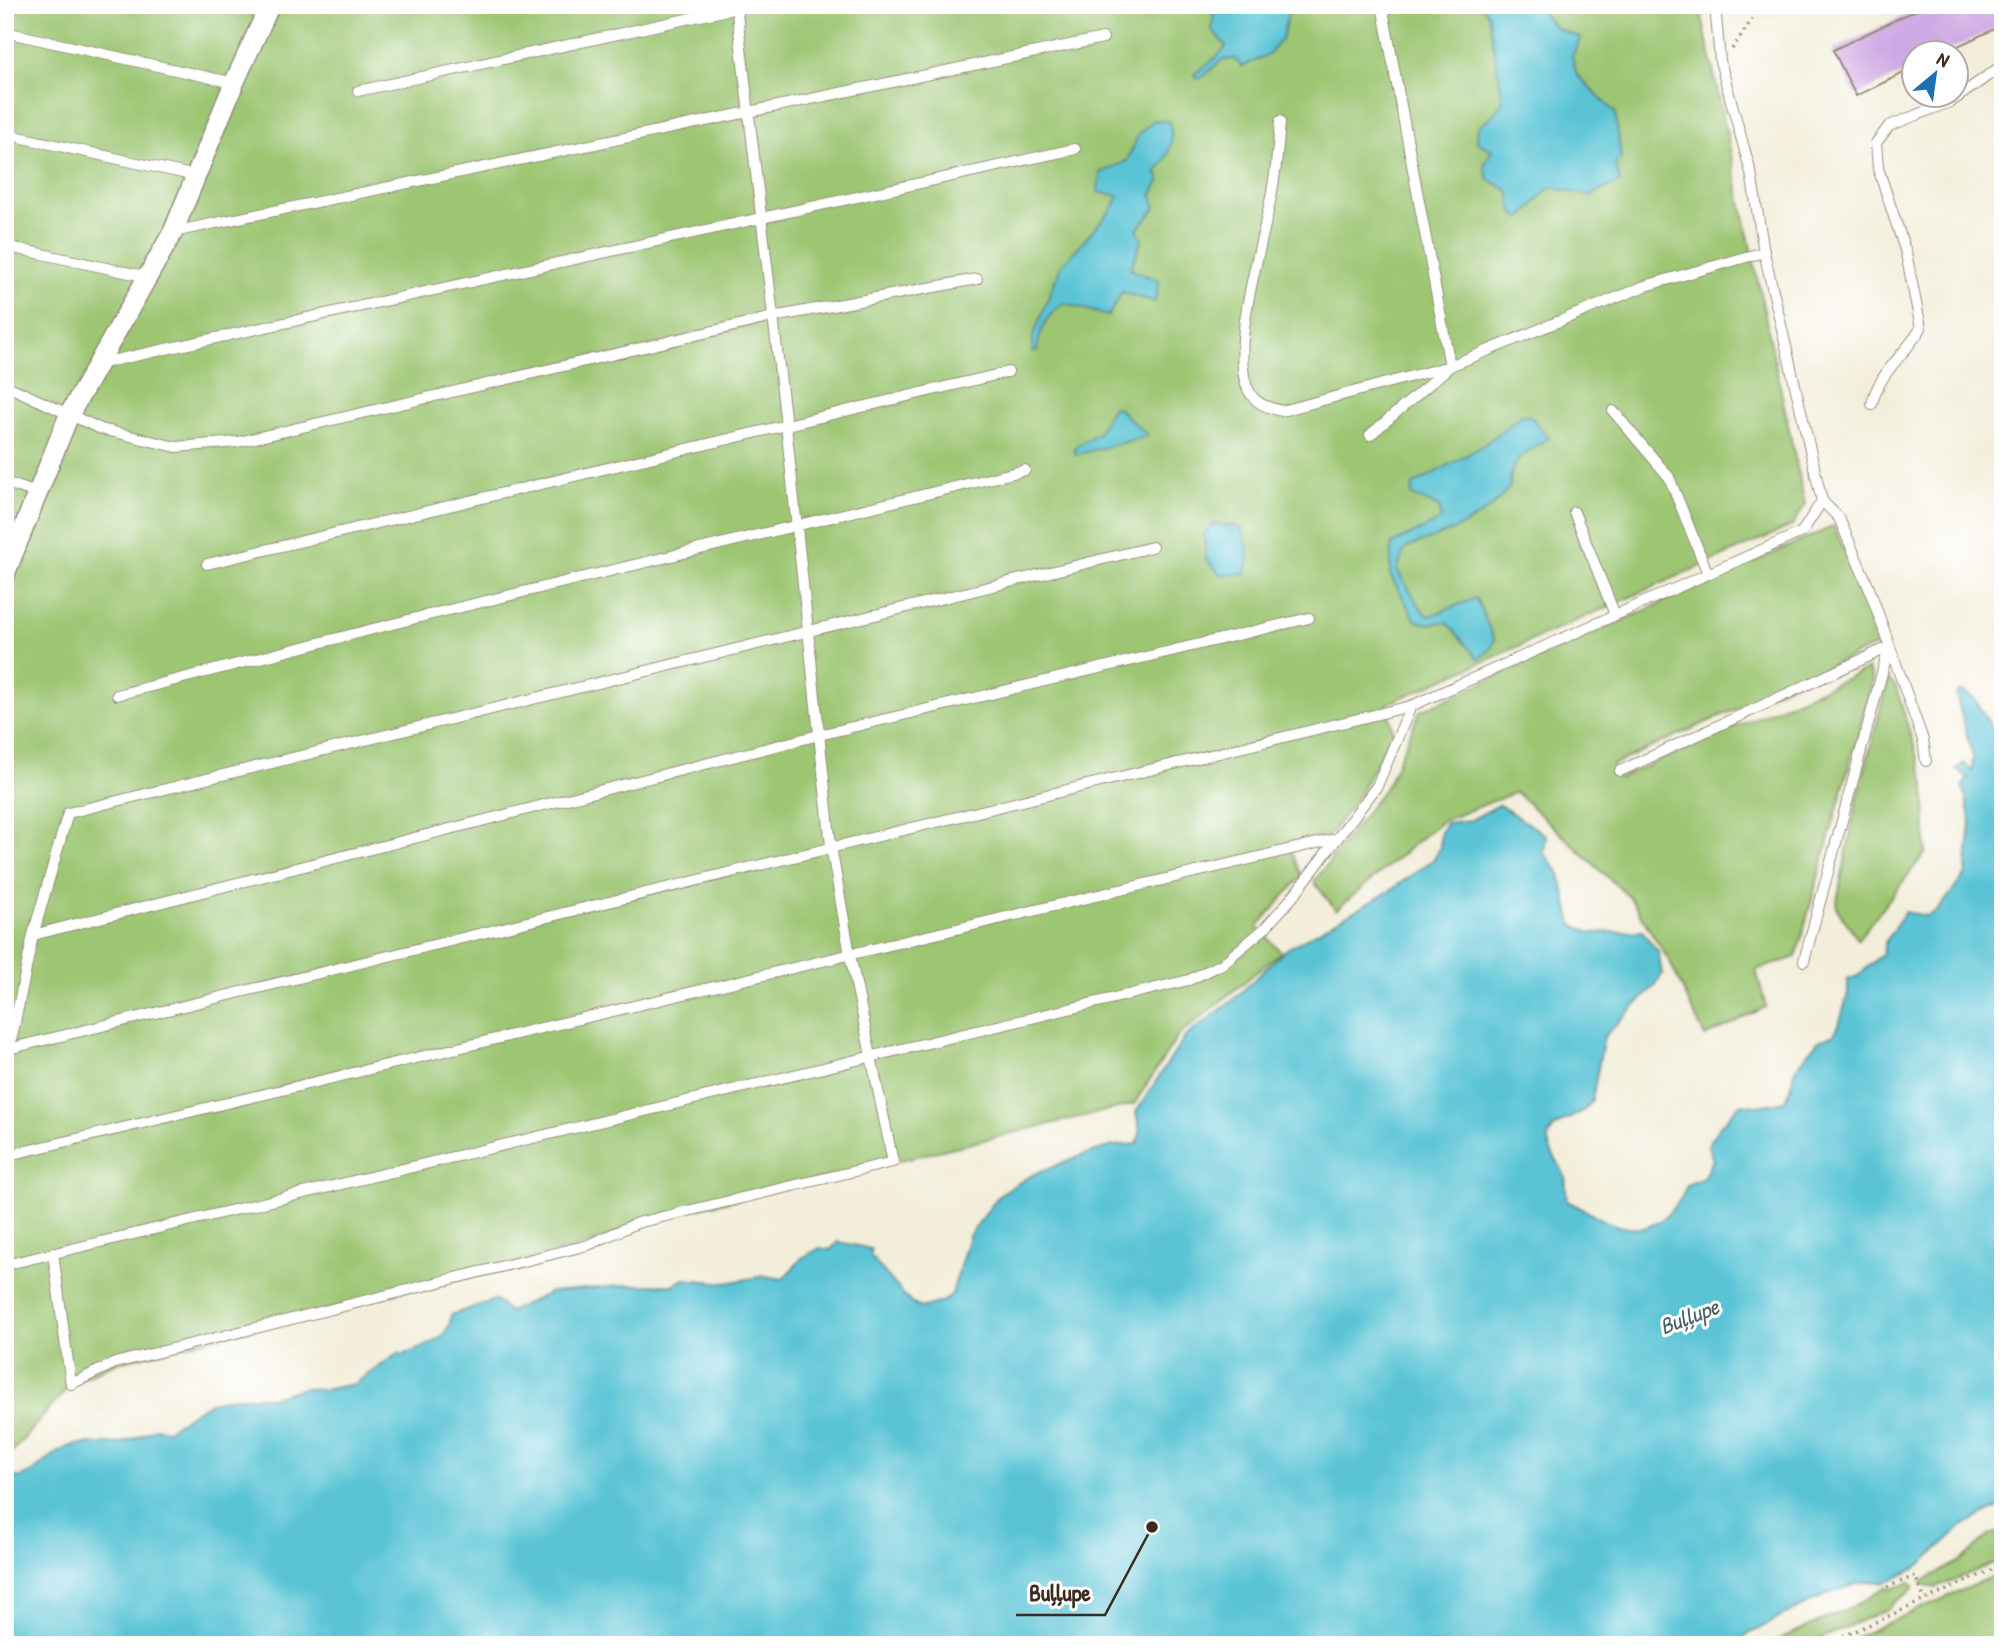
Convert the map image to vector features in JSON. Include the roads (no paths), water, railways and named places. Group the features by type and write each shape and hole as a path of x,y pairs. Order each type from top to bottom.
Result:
{"street":[{"path":"5,574 69,415 173,232 234,83 270,5"}],"lane":[{"path":"358,90 750,5"},
{"path":"1382,5 1450,366"},
{"path":"1715,5 1713,11 1720,61 1751,173 1764,252 1822,501 1839,518 1869,588 1923,740 1926,761"},
{"path":"53,1254 71,1384 115,1363 588,1245 637,1223 893,1162 850,955 831,846 786,425 736,7"},
{"path":"5,33 234,83"},
{"path":"173,232 1103,38"},
{"path":"1872,404 1883,376 1911,345 1921,328 1906,253 1878,168 1876,143 1889,126 1952,101 2003,65"},
{"path":"1280,121 1278,164 1243,338 1242,368 1250,394 1263,405 1282,411 1450,366 1645,286 1764,252"},
{"path":"5,134 196,176"},
{"path":"96,365 1075,149"},
{"path":"5,246 149,277"},
{"path":"5,385 102,429 176,447 238,442 773,317 977,279"},
{"path":"1370,435 1450,366"},
{"path":"207,564 1008,372"},
{"path":"1613,411 1669,477 1708,574"},
{"path":"117,695 412,619 1025,470"},
{"path":"5,482 36,493"},
{"path":"12,1048 1412,706 1802,532 1822,501"},
{"path":"1574,512 1615,615"},
{"path":"5,1071 12,1048 33,935 68,813 1152,547"},
{"path":"33,935 820,735 1309,618"},
{"path":"1620,771 1889,647"},
{"path":"1804,961 1889,647"},
{"path":"5,1265 1189,980 1222,964 1264,929 1291,899 1334,839 1377,786 1412,706"},
{"path":"5,1156 1334,839"}],"water":[{"path":"1220,5 1290,5 1282,38 1269,54 1242,67 1235,59 1222,60 1200,79 1194,75 1226,46 1212,30 1214,12"},
{"path":"1455,5 1534,5 1556,28 1581,38 1572,56 1577,75 1615,112 1621,159 1615,163 1620,182 1589,196 1551,187 1521,218 1513,213 1509,191 1488,179 1484,165 1492,150 1477,142 1478,126 1490,118 1503,101 1488,14 1481,6 1456,8"},
{"path":"1154,120 1169,121 1171,142 1168,154 1156,173 1160,179 1152,194 1156,208 1137,229 1142,240 1130,269 1159,281 1155,302 1122,292 1108,316 1064,303 1048,318 1037,351 1032,353 1033,337 1061,266 1113,208 1119,196 1098,192 1100,173 1127,161 1138,135"},
{"path":"1117,407 1148,436 1075,455 1075,447 1098,433 1112,408"},
{"path":"1522,415 1530,416 1549,438 1527,452 1516,463 1510,478 1510,487 1489,509 1477,517 1452,531 1410,546 1404,551 1397,570 1424,613 1430,616 1476,598 1495,641 1490,650 1478,659 1447,622 1430,624 1416,621 1390,575 1392,544 1441,520 1439,507 1411,495 1413,485 1481,447"},
{"path":"1213,524 1240,527 1249,556 1245,573 1221,575 1206,559 1204,534"},
{"path":"1962,691 1975,699 2003,747 2003,1505 1965,1524 1917,1568 1885,1583 1870,1582 1829,1594 1725,1645 5,1645 5,1477 22,1477 29,1474 69,1447 121,1443 156,1428 167,1430 210,1402 236,1397 272,1397 305,1388 323,1390 354,1384 399,1353 402,1355 434,1342 446,1331 451,1315 495,1300 509,1312 551,1292 630,1285 673,1285 684,1279 726,1283 764,1276 783,1279 802,1258 820,1248 830,1250 839,1242 871,1249 870,1256 911,1303 921,1308 944,1301 952,1294 969,1236 1000,1194 1034,1174 1080,1156 1113,1146 1137,1144 1140,1133 1136,1112 1185,1037 1233,1000 1285,950 1388,892 1434,859 1446,823 1471,820 1499,805 1546,835 1544,853 1560,874 1572,924 1590,933 1642,931 1658,952 1662,974 1655,986 1604,1036 1590,1104 1556,1126 1548,1138 1548,1145 1565,1177 1567,1201 1617,1225 1642,1228 1654,1224 1676,1205 1687,1185 1703,1178 1713,1160 1708,1145 1719,1127 1740,1104 1758,1106 1785,1101 1791,1089 1794,1071 1818,1041 1834,1034 1839,1025 1848,994 1848,979 1858,976 1882,954 1886,940 1905,912 1927,916 1938,910 1966,874 1971,822 1963,786 1968,777 1956,770 1964,763 1972,771 1973,758 1956,694"}],"place":[{"name":"Buļļupe","path":"1152,1527"}]}
